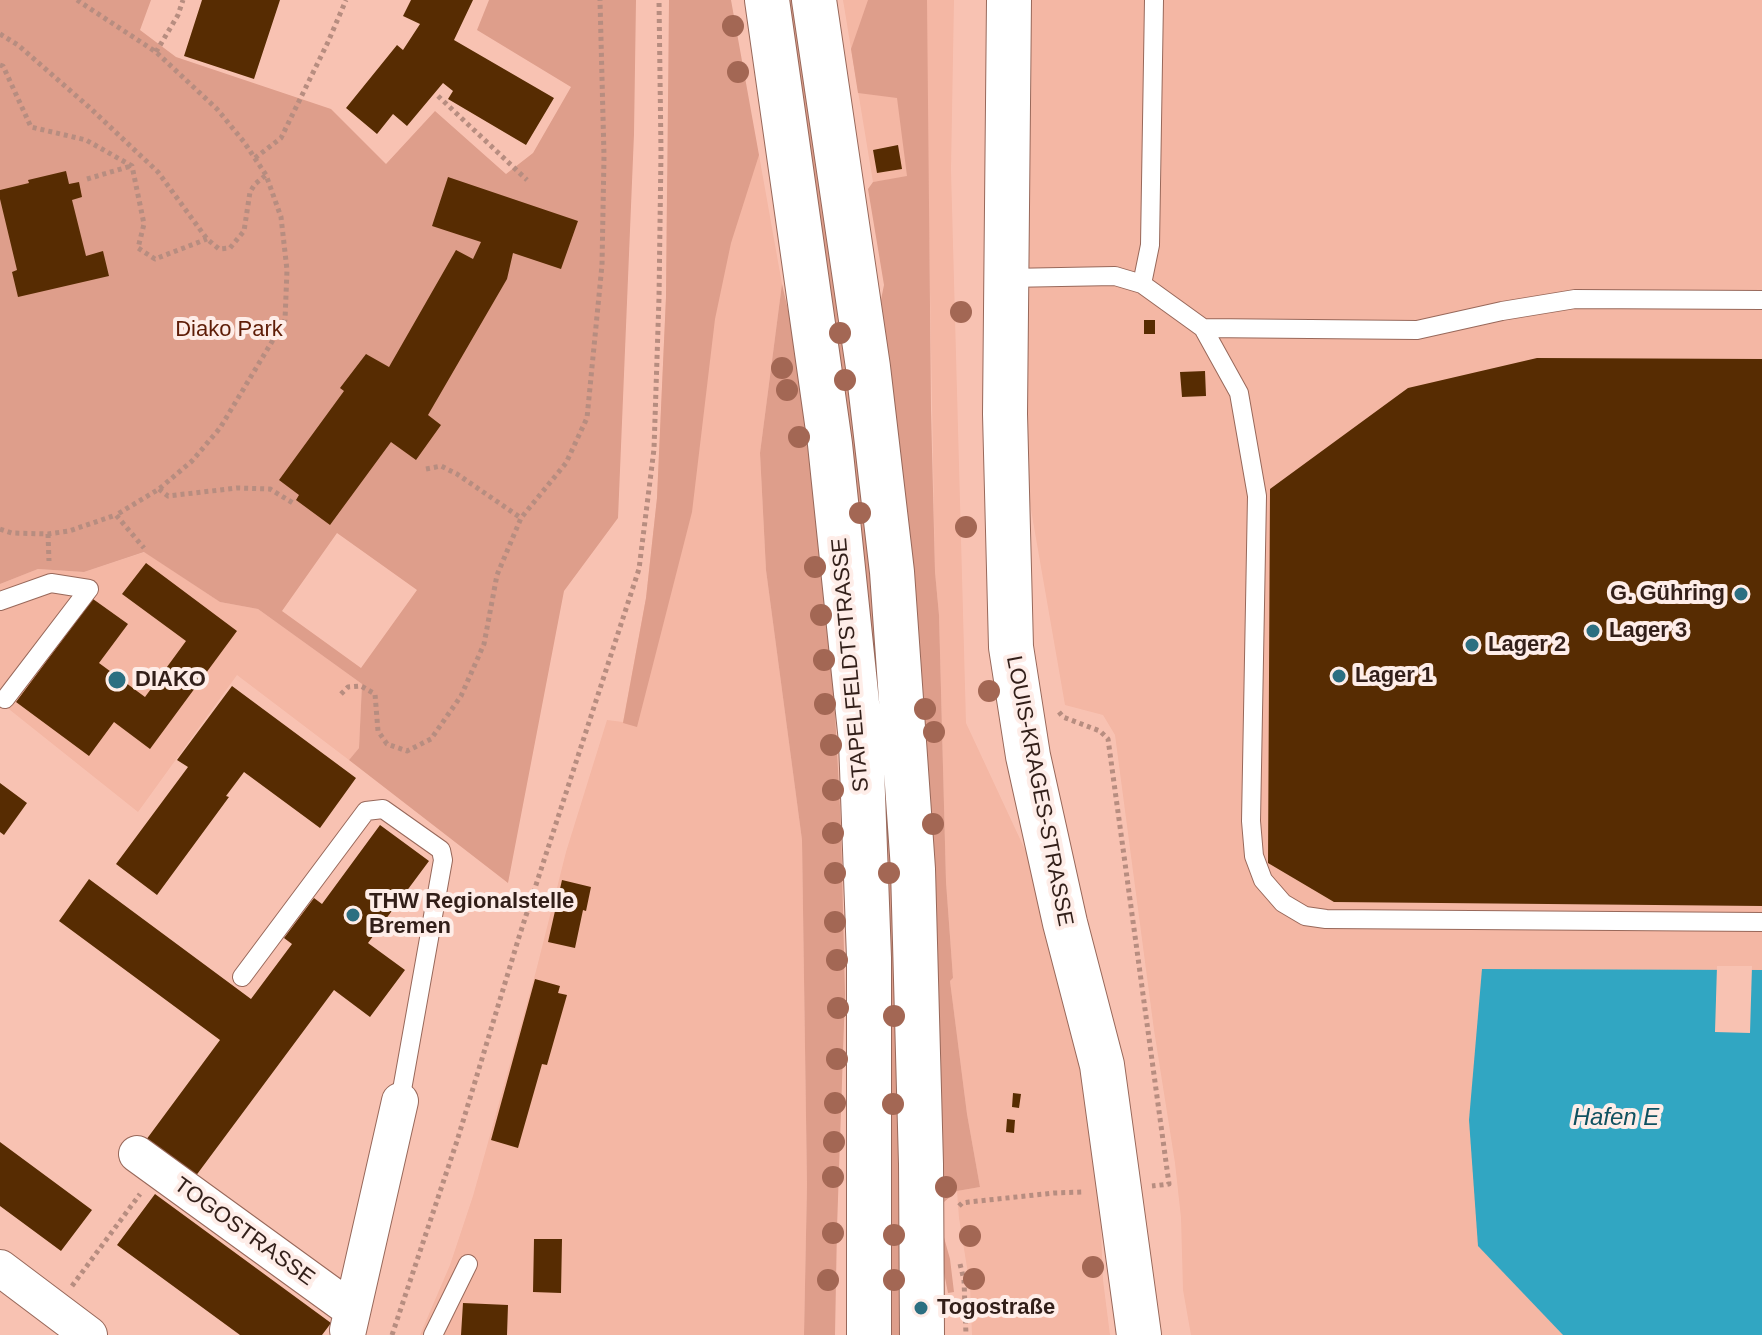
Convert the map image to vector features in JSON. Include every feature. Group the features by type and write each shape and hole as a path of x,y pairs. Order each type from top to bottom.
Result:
{"main road":[{"name":"STAPELFELDTSTRASSE","path":"767,0 830,444 861,741 869,958 869,1335"},
{"name":"STAPELFELDTSTRASSE","path":"814,0 868,367 892,572 913,869 922,1335"},
{"name":"LOUIS-KRAGES-STRASSE","path":"1009,0 1005,414 1011,647 1035,787 1065,923 1102,1065 1139,1335"}],"street":[{"name":"TOGOSTRASSE","path":"147,1162 349,1323 400,1101"},
{"path":"0,1268 89,1335"}],"lane":[{"path":"1142,284 1150,245 1154,0"},
{"path":"1007,278 1115,276 1142,284 1203,328 1239,393 1257,496 1251,821 1254,856 1263,880 1283,903 1305,916 1326,919 1762,922"},
{"path":"1203,328 1417,330 1575,299 1762,300"},
{"path":"0,601 51,583 89,589 5,699"},
{"path":"242,977 366,811 383,809 441,850 443,860 400,1101"},
{"path":"433,1335 468,1264"}],"path":[{"path":"0,529 12,533 69,531 116,515 159,489 192,461 220,428 285,320 287,270 281,217 266,175 255,158 217,109 156,52 77,0"},
{"path":"156,52 178,15 183,0"},
{"path":"255,158 281,138 346,0"},
{"path":"341,694 348,687 361,686 375,694 378,731 387,744 407,751 431,739 461,696 484,644 497,575 521,518 566,463 587,418 602,265 604,156 600,0"},
{"path":"392,1335 639,569 654,449 661,152 659,0"},
{"path":"0,34 18,45 66,86 158,172 207,239 219,249 230,248 244,231 250,192 266,175"},
{"path":"0,65 31,127 86,140 132,166 144,224 138,248 155,259 207,239"},
{"path":"438,96 527,180"},
{"path":"87,179 132,166"},
{"path":"426,469 441,466 457,474 521,518"},
{"path":"159,489 168,496 237,488 270,489 293,503"},
{"path":"116,515 144,548"},
{"path":"952,1214 962,1203 969,1202 1169,1184 1108,739 1100,731 1063,717 1054,705"},
{"path":"55,1309 147,1162"},
{"path":"960,1264 964,1280 966,1335"}],"shaded area":[{"path":"843,0 954,0 951,170 966,723 1034,869 1086,1074 1099,1180 1103,1280 1110,1335 972,1335 970,1286 957,1191 980,1187 950,981 953,978 946,882 939,615 935,572 928,174 873,182"},
{"path":"1018,0 1762,0 1762,970 1482,969 1478,1246 1563,1335 1191,1335 1183,1290 1181,1218 1175,1163 1115,735 1103,715 1065,705 1014,412"},
{"path":"759,155 782,284 760,453 766,570 802,840 807,1185 804,1335 420,1335 450,1265 473,1196 566,852 607,720 623,722 646,598 657,498 666,297 667,176"},
{"name":"DIAKO","path":"145,552 220,602 258,609 362,684 359,748 349,760 237,675 138,812 0,702 0,584 38,569 84,572"}],"green space":[{"name":"Diako Park","path":"0,0 151,0 140,30 176,57 331,109 386,164 435,111 506,174 533,153 571,87 477,30 489,0 636,0 634,134 618,518 564,591 508,883 349,760 359,748 362,684 258,609 220,602 144,552 84,572 38,569 0,584","holes":["337,533 417,590 361,668 282,611"]},
{"path":"669,0 731,0 759,155 731,243 715,319 692,512 637,727 623,723 646,598 657,498 666,297"},
{"path":"776,0 794,0 843,307 881,648 897,908 906,1335 886,1335 885,1137"},
{"path":"868,0 927,0 931,410 946,882 953,978 950,981 980,1187 957,1191 944,1202 938,1216 950,1259 954,1292 948,1293 933,1217 875,329 884,285 868,189 873,182 907,176 897,98 858,93 851,49"},
{"path":"782,284 791,323 829,599 841,826 845,994 835,1335 804,1335 807,1185 802,840 766,570 760,453"}],"water":[{"name":"Hafen E","path":"1482,969 1762,970 1762,1335 1563,1335 1478,1246 1469,1120"}],"pier":[{"path":"1717,966 1752,966 1750,1033 1715,1032"}],"building":[{"path":"202,0 280,0 254,79 184,56"},
{"path":"411,0 473,0 454,40 554,98 526,145 448,99 453,91 443,83 407,126 393,114 377,134 346,108 397,45 403,50 420,24 403,16"},
{"path":"898,145 902,169 877,173 873,150"},
{"path":"66,171 69,184 79,182 82,197 72,200 86,256 103,251 109,276 18,297 12,272 17,270 0,190"},
{"path":"448,177 578,221 561,269 513,253 507,279 428,415 441,425 416,460 391,442 330,525 296,500 299,495 279,480 344,391 340,388 366,354 389,367 456,250 473,259 481,242 432,226"},
{"path":"1144,320 1155,320 1155,334 1144,334"},
{"path":"1537,358 1762,359 1762,906 1334,902 1268,863 1270,489 1408,388"},
{"path":"1205,371 1206,396 1182,397 1180,372"},
{"path":"146,563 237,631 150,749 114,722 89,756 16,702 93,599 128,624 99,663 145,697 186,641 122,594"},
{"path":"232,686 356,778 320,828 244,772 157,895 116,864 188,767 177,760"},
{"path":"0,783 27,803 4,835 0,832"},
{"path":"380,825 429,861 368,943 405,970 370,1017 334,990 195,1177 146,1140 220,1040 59,921 89,879 251,999 292,944 284,938 314,898 322,904"},
{"path":"562,880 591,887 575,948 548,942"},
{"path":"535,979 560,986 558,993 567,995 547,1065 542,1064 518,1148 491,1140"},
{"path":"1013,1093 1021,1094 1019,1108 1012,1107"},
{"path":"1007,1119 1015,1120 1014,1133 1006,1132"},
{"path":"0,1142 92,1210 61,1251 0,1206"},
{"path":"155,1194 331,1323 322,1335 240,1335 117,1245"},
{"path":"534,1239 562,1239 561,1293 533,1292"},
{"path":"463,1303 508,1305 507,1335 461,1335"}],"place":[{"name":"G. Gühring","path":"1741,594"},
{"name":"Lager 3","path":"1593,631"},
{"name":"Lager 2","path":"1472,645"},
{"name":"Lager 1","path":"1339,676"},
{"name":"DIAKO","path":"117,680"},
{"name":"THW Regionalstelle Bremen","path":"353,915"},
{"name":"Togostraße","path":"921,1308"}]}
